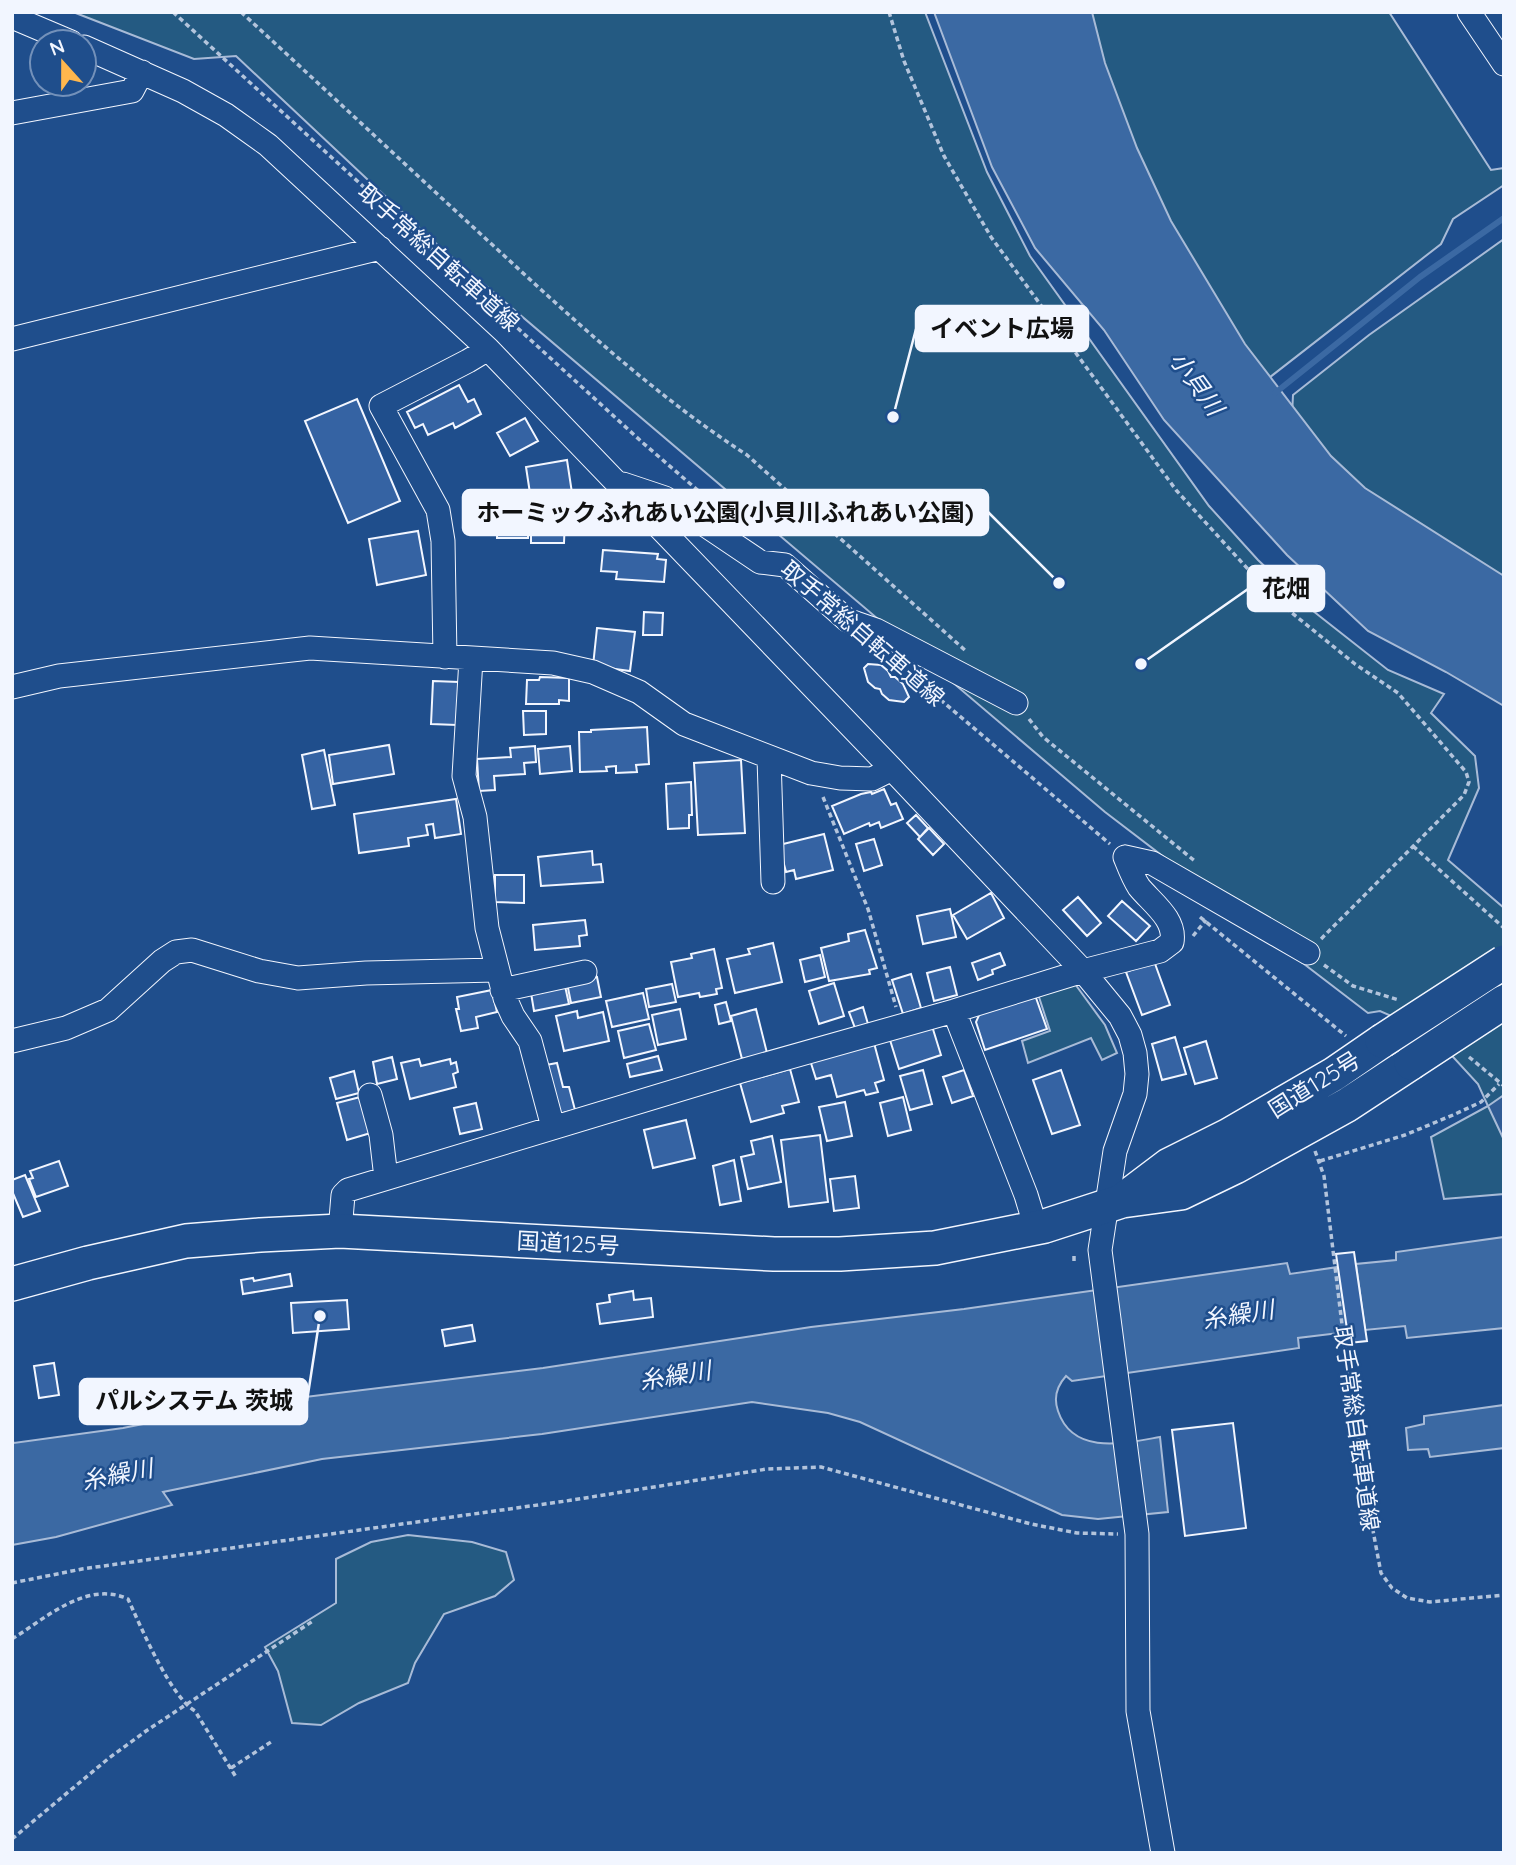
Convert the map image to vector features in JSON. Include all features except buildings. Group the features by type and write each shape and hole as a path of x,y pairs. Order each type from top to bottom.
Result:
{"highway":[{"name":"国道125号","path":"1113,1204 1169,1165 1229,1135 1334,1074 1366,1041 1504,962"},
{"name":"国道125号","path":"12,1284 88,1263 186,1241 340,1231 774,1254 840,1254 935,1248 1036,1228 1113,1204 1181,1193 1235,1167 1346,1105 1504,1002"}],"street":[{"path":"1469,12 1504,64"},
{"path":"12,17 38,28"},
{"path":"98,53 183,91 226,115 268,145 488,349 892,769 1083,971 1120,1016 1130,1035 1137,1074 1135,1094 1115,1151 1113,1204 1100,1250 1136,1529 1138,1711 1163,1853"},
{"path":"12,113 132,91 142,72"},
{"path":"12,339 380,248"},
{"path":"445,657 443,541 438,510 381,406 488,349"},
{"name":"取手常総自転車道線","path":"617,481 665,498 760,562 785,565 847,620 876,630 1016,703"},
{"path":"12,687 59,676 310,648 553,663 593,672 639,692 684,724 811,773 840,778 873,779 892,769"},
{"path":"471,659 464,776 475,817 486,928 499,980 513,1016 530,1041 553,1127"},
{"path":"769,758 773,882"},
{"path":"1125,856 1152,863 1308,953"},
{"path":"340,1231 344,1192 553,1127 1083,971 1160,951 1172,942 1171,929 1163,913 1139,886 1125,856"},
{"path":"12,1041 66,1028 108,1010 162,961 176,952 192,950 259,971 298,978 366,973 499,980 585,972"},
{"path":"954,1011 1026,1195 1036,1228"},
{"path":"370,1095 381,1135 386,1178"}],"path":[{"name":"取手常総自転車道線","path":"173,12 632,434 714,504"},
{"path":"241,12 554,301 644,380 747,455 967,652"},
{"path":"889,12 904,61 944,156 991,237 1046,316 1176,490 1276,600 1355,664 1398,693 1466,772 1469,782 1464,795 1308,953"},
{"name":"取手常総自転車道線","path":"899,664 1125,856"},
{"path":"1016,703 1044,737 1197,862"},
{"path":"811,773 826,803 868,909 901,1026"},
{"path":"1413,846 1504,928"},
{"path":"1195,913 1366,1041"},
{"path":"1192,938 1209,917"},
{"path":"1320,1161 1405,1135 1453,1115 1481,1102 1501,1085"},
{"name":"取手常総自転車道線","path":"1315,1152 1324,1176 1344,1341 1367,1499 1381,1573 1392,1588 1407,1598 1430,1601 1504,1595"},
{"path":"1074,1256 1074,1263"},
{"path":"12,1583 82,1569 800,1466 821,1466 1031,1524 1077,1533 1136,1529"},
{"path":"12,1639 83,1596 118,1594 128,1599 151,1646 186,1705 195,1711 236,1777"},
{"path":"12,1839 109,1758 313,1621"},
{"path":"231,1768 271,1742"}],"shaded area":[{"path":"73,12 925,12 987,172 1030,256 1209,506 1258,560 1308,607 1388,670 1444,694 1431,713 1475,756 1479,788 1448,860 1504,908 1504,1194 1444,1199 1431,1137 1488,1106 1478,1084 1432,1034 1380,1011 1368,1013 1105,812 432,240 236,56 194,59"},
{"path":"1083,12 1389,12 1491,170 1504,168 1504,185 1453,219 1441,244 1265,381 1224,322 1133,156"},
{"path":"1504,239 1504,584 1358,490 1292,416 1293,395 1369,335"},
{"path":"1075,984 1105,1025 1117,1053 1102,1060 1091,1038 1028,1063 1022,1041 1050,1031 1038,994"},
{"path":"1504,1095 1504,1140 1488,1106"},
{"path":"408,1535 472,1542 506,1552 514,1580 495,1596 444,1614 415,1663 408,1683 359,1703 321,1725 292,1723 278,1671 265,1647 336,1603 336,1559 371,1542"}],"water":[{"name":"小貝川","path":"934,12 1092,12 1105,63 1137,148 1171,221 1245,344 1331,456 1365,488 1504,576 1504,706 1368,631 1287,555 1164,420 1104,330 1035,248 992,167"},
{"path":"1504,1237 1504,1328 1407,1338 1405,1326 1365,1330 1356,1264 1396,1260 1396,1252"},
{"name":"糸繰川","path":"1287,1263 1290,1274 1338,1267 1348,1332 1298,1338 1299,1348 1072,1381 1066,1376 1058,1388 1058,1411 1065,1425 1075,1435 1102,1443 1160,1437 1168,1512 1098,1519 1062,1515 860,1422 828,1413 752,1402 542,1434 322,1459 163,1492 172,1505 56,1537 12,1545 12,1440 14,1443 123,1428 239,1405 543,1368 811,1327 964,1309"},
{"path":"1504,1405 1504,1448 1430,1457 1428,1449 1408,1450 1406,1428 1424,1424 1424,1416"}],"waterway":[{"path":"1275,393 1420,277 1504,218"}],"place":[{"name":"イベント広場","path":"893,417"},
{"name":"ホーミックふれあい公園(小貝川ふれあい公園)","path":"1059,583"},
{"name":"花畑","path":"1141,664"},
{"name":"パルシステム 茨城","path":"320,1316"}]}
